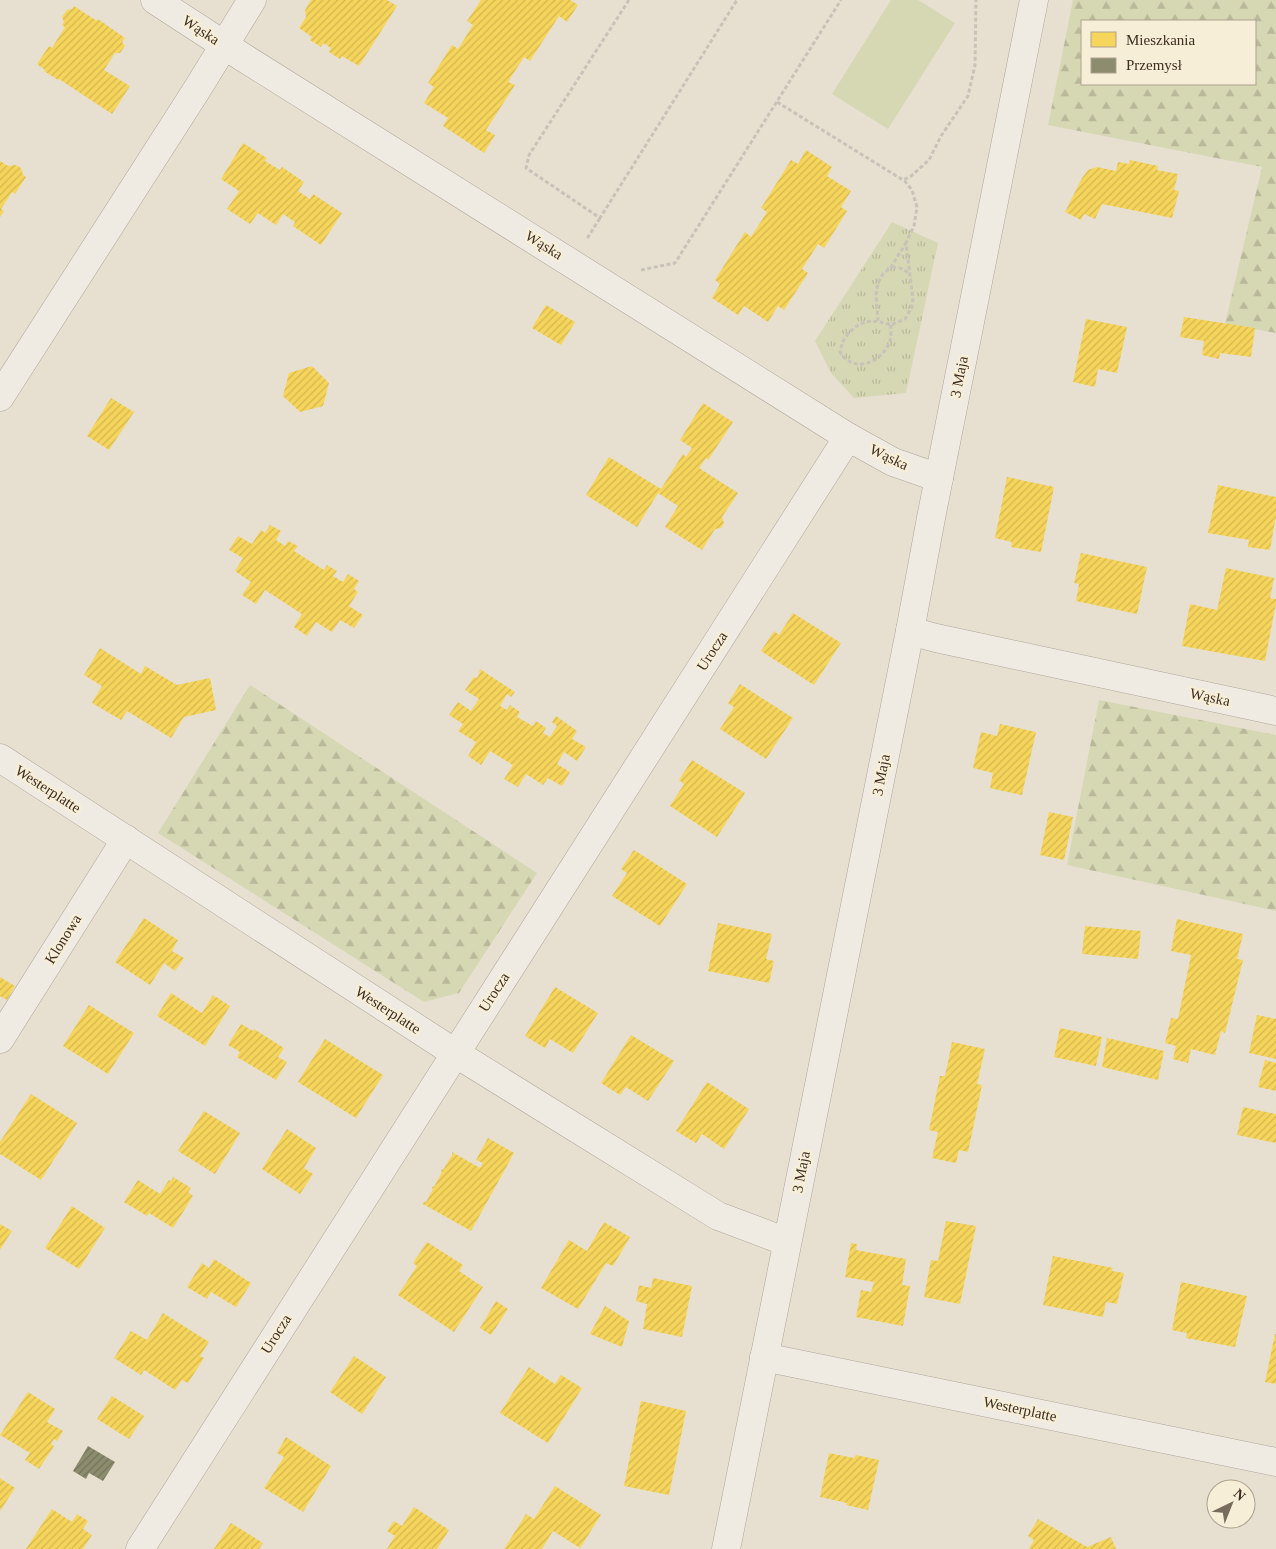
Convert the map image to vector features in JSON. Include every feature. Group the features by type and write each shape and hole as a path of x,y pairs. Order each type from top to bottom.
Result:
{"street":[{"name":"Wąska","path":"155,0 848,436 893,462 939,478"},
{"path":"0,397 252,0"},
{"name":"3 Maja","path":"726,1549 1034,0"},
{"name":"Urocza","path":"140,1549 848,436"},
{"name":"Wąska","path":"910,631 1276,710"},
{"name":"Westerplatte","path":"0,758 455,1053 718,1216 787,1242"},
{"name":"Klonowa","path":"0,1040 126,839"},
{"name":"Westerplatte","path":"764,1357 1276,1462"}],"path":[{"path":"600,218 526,168 530,155 629,0"},
{"path":"595,242 588,237 737,0"},
{"path":"639,270 675,263 841,0"},
{"path":"903,180 910,177 929,160 941,136 968,96 975,65 976,0"},
{"path":"777,102 903,180 912,190 917,206 914,226 892,267 883,274 878,282 876,295 878,321"},
{"path":"891,325 890,341 883,352 874,360 866,364 857,365 844,359 840,352 842,344 846,336 858,324 878,321 891,325 905,319 912,307 913,299 906,243"},
{"path":"892,267 900,268 910,273"}],"green space":[{"path":"891,0 918,0 955,23 888,129 832,94"},
{"path":"1073,0 1276,0 1276,333 1225,324 1262,167 1048,125"},
{"path":"892,222 938,243 906,393 854,398 831,373 815,341"},
{"path":"250,685 537,873 459,993 424,1002 158,833"},
{"path":"1099,700 1276,735 1276,911 1067,865"}],"building: Mieszkania":[{"path":"311,0 387,0 397,6 359,66 342,56 340,59 329,52 331,48 323,43 321,47 310,40 312,37 299,28 306,17 305,10"},
{"path":"481,0 570,0 578,5 567,22 559,16 530,61 524,57 508,82 515,85 486,130 495,135 484,153 443,126 448,118 424,103 434,87 428,83 452,45 458,49 473,25 467,21"},
{"path":"74,6 97,21 98,19 125,38 122,42 125,46 120,53 115,53 104,70 130,86 112,114 44,71 37,64 49,46 52,48 65,27 62,25 64,22 62,17 67,10 72,9"},
{"path":"243,143 267,158 265,161 280,170 282,167 304,182 298,191 310,199 313,194 342,213 321,245 293,226 295,222 283,214 276,225 258,213 250,224 227,209 239,191 221,179"},
{"path":"806,150 832,167 827,176 851,191 841,207 847,211 824,248 818,244 802,269 808,273 784,310 778,306 768,322 744,306 738,315 712,298 720,284 715,280 745,232 751,237 767,212 761,208 791,160 798,164"},
{"path":"1130,160 1158,166 1157,170 1178,174 1174,190 1179,191 1172,218 1102,204 1095,219 1084,214 1081,220 1065,212 1088,170 1097,167 1116,171 1118,162 1129,164"},
{"path":"0,161 8,166 16,165 21,168 23,175 26,177 15,194 12,192 1,209 4,211 0,217"},
{"path":"546,305 575,322 561,345 532,328"},
{"path":"1184,317 1255,328 1251,357 1220,353 1219,359 1202,355 1204,341 1180,337"},
{"path":"1086,319 1127,327 1117,373 1098,369 1095,387 1073,382"},
{"path":"312,366 329,383 323,406 300,412 283,396 289,373"},
{"path":"111,398 134,412 109,450 87,436"},
{"path":"703,403 733,422 708,460 706,458 699,468 738,493 722,517 724,523 721,528 715,529 702,550 665,527 678,506 658,493 637,527 586,495 609,457 661,489 683,454 686,457 692,448 680,440"},
{"path":"1007,477 1054,487 1041,552 1011,547 1012,542 995,538"},
{"path":"1218,485 1276,497 1276,516 1270,550 1248,547 1249,540 1208,533"},
{"path":"270,525 281,531 276,540 285,546 288,541 298,546 294,551 324,570 327,565 337,571 333,576 343,582 348,574 359,581 354,589 358,592 349,606 363,615 354,628 340,620 332,632 316,622 307,636 294,627 302,614 265,590 256,604 242,595 251,582 235,571 243,558 229,550 238,536 252,544 261,530 265,533"},
{"path":"1081,553 1147,567 1137,614 1076,601 1079,584 1074,583"},
{"path":"1226,568 1274,578 1270,598 1276,599 1276,603 1265,661 1182,646 1190,604 1217,610"},
{"path":"793,613 841,643 814,685 761,651 774,631 779,635"},
{"path":"100,648 141,674 145,666 177,685 210,678 216,710 184,717 171,738 127,711 121,720 92,703 102,686 84,675"},
{"path":"480,669 515,692 511,697 507,694 500,706 507,710 510,705 520,712 517,717 533,726 536,721 546,728 543,733 550,737 557,726 552,722 556,716 577,731 572,739 586,747 577,761 564,752 557,764 570,772 562,786 548,778 543,785 526,774 518,787 504,779 513,765 490,751 481,765 468,756 476,742 458,731 463,724 449,715 458,702 471,711 479,699 465,690 474,677 477,678"},
{"path":"740,684 793,718 766,759 720,729 734,707 728,703"},
{"path":"1000,724 1036,732 1022,795 990,788 993,773 973,768 981,732 997,736"},
{"path":"692,760 745,793 717,837 670,806 684,784 679,780"},
{"path":"1049,812 1073,817 1064,860 1040,855"},
{"path":"634,850 687,884 660,926 612,896 627,873 621,869"},
{"path":"144,918 178,940 172,951 184,958 175,971 164,963 150,985 115,962"},
{"path":"1177,919 1243,934 1237,959 1243,960 1225,1033 1221,1031 1215,1055 1191,1049 1188,1063 1173,1059 1176,1046 1165,1043 1171,1018 1178,1019 1191,955 1171,951"},
{"path":"718,923 772,934 766,959 774,961 769,983 708,971"},
{"path":"1085,926 1141,931 1138,959 1082,954"},
{"path":"0,977 15,986 7,1000 0,996"},
{"path":"555,987 598,1013 573,1053 550,1039 545,1048 525,1036"},
{"path":"171,993 202,1013 213,995 230,1006 205,1046 157,1016"},
{"path":"89,1005 134,1033 108,1074 63,1046"},
{"path":"1257,1015 1276,1019 1276,1059 1249,1053"},
{"path":"241,1024 253,1031 254,1029 284,1048 278,1057 287,1062 276,1080 237,1057 240,1052 228,1045"},
{"path":"1060,1028 1102,1037 1096,1066 1054,1057"},
{"path":"631,1035 674,1061 648,1101 626,1087 620,1095 601,1083"},
{"path":"1107,1038 1164,1051 1158,1080 1102,1067"},
{"path":"325,1039 383,1075 356,1118 298,1082"},
{"path":"952,1042 985,1049 977,1084 982,1085 968,1152 959,1150 956,1163 932,1158 938,1132 929,1130 940,1076 945,1076"},
{"path":"1265,1060 1276,1063 1276,1091 1258,1087"},
{"path":"707,1082 749,1109 724,1149 702,1134 696,1143 676,1131"},
{"path":"31,1094 77,1123 41,1180 0,1154 0,1142"},
{"path":"1243,1107 1276,1114 1276,1143 1237,1135"},
{"path":"204,1111 240,1133 215,1174 178,1151"},
{"path":"287,1129 316,1148 304,1168 313,1174 300,1194 262,1169"},
{"path":"488,1138 514,1153 471,1231 423,1204 426,1202 452,1152 480,1168 483,1163 476,1160"},
{"path":"173,1177 191,1188 188,1192 193,1196 173,1228 149,1213 147,1216 124,1202 138,1180 160,1194"},
{"path":"72,1206 105,1228 79,1269 45,1248"},
{"path":"946,1221 976,1226 960,1304 924,1297 931,1260 938,1261"},
{"path":"604,1222 630,1237 613,1266 606,1263 578,1309 541,1288 569,1240 587,1251"},
{"path":"0,1224 12,1231 0,1250"},
{"path":"427,1242 463,1265 459,1271 483,1287 454,1332 398,1295 417,1266 413,1263"},
{"path":"851,1243 857,1244 856,1250 906,1259 902,1285 910,1286 903,1326 856,1317 861,1290 871,1292 874,1282 845,1277"},
{"path":"1053,1256 1113,1268 1112,1271 1124,1273 1117,1304 1106,1302 1103,1317 1043,1305"},
{"path":"214,1259 251,1283 236,1307 211,1292 207,1299 187,1287 202,1263 209,1268"},
{"path":"653,1278 692,1286 682,1337 643,1329 647,1304 636,1301 639,1285 651,1288"},
{"path":"1181,1282 1247,1296 1235,1347 1186,1338 1187,1333 1172,1330"},
{"path":"496,1301 508,1309 491,1335 480,1328"},
{"path":"605,1306 629,1321 622,1347 590,1334"},
{"path":"163,1313 209,1342 200,1356 204,1358 188,1383 182,1380 175,1390 144,1370 141,1375 114,1358 131,1331 147,1340"},
{"path":"1276,1334 1276,1384 1265,1382"},
{"path":"354,1356 386,1377 362,1414 330,1392"},
{"path":"529,1367 555,1384 561,1375 582,1388 548,1443 500,1413"},
{"path":"28,1392 55,1409 47,1422 63,1431 57,1441 54,1439 51,1444 54,1446 39,1469 25,1460 30,1453 0,1435"},
{"path":"112,1396 144,1416 129,1439 97,1419"},
{"path":"641,1401 686,1411 669,1495 624,1486"},
{"path":"286,1437 331,1466 303,1512 264,1488 284,1457 277,1453"},
{"path":"829,1453 854,1458 856,1455 879,1460 868,1510 820,1497"},
{"path":"0,1478 15,1488 0,1511"},
{"path":"555,1486 601,1515 580,1548 553,1531 542,1549 504,1549 526,1514 534,1519"},
{"path":"414,1507 449,1530 437,1549 387,1549 395,1536 387,1531 394,1521 402,1526"},
{"path":"52,1509 72,1522 77,1514 88,1521 83,1529 92,1535 83,1549 26,1549"},
{"path":"1038,1519 1087,1547 1111,1537 1116,1549 1029,1549 1034,1540 1028,1536"},
{"path":"231,1523 263,1543 259,1549 214,1549"}],"building: Przemysł":[{"path":"88,1446 115,1462 103,1481 89,1473 86,1479 73,1471"}]}
